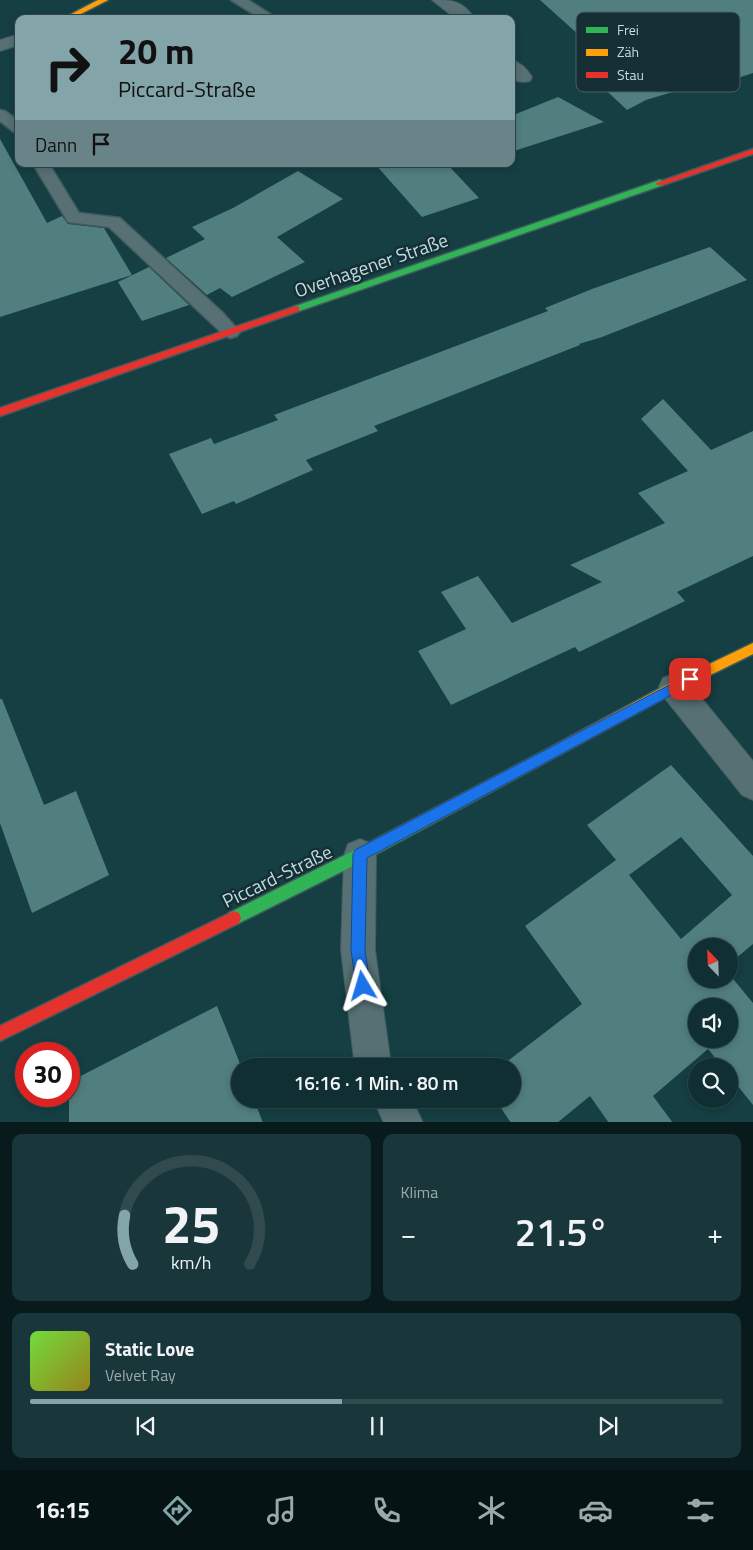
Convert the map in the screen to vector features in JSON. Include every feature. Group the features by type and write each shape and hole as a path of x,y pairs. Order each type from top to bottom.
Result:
{"main road":[{"path":"78,15 104,0"},
{"name":"Overhagener Straße","path":"0,412 753,151"},
{"name":"Piccard-Straße","path":"0,1034 360,854 674,687 753,648"}],"street":[{"path":"442,0 462,15"},
{"path":"0,46 15,40"},
{"path":"674,687 753,785"},
{"path":"360,854 358,950 372,1058"},
{"path":"397,1108 404,1122"}],"lane":[{"path":"238,0 264,15"},
{"path":"0,114 15,126"},
{"path":"43,167 74,218 114,222 231,332"}],"building":[{"path":"540,0 753,0 753,73 740,77 740,12 576,12 576,32"},
{"path":"608,92 673,92 646,100 627,110"},
{"path":"558,97 604,122 515,151 515,114"},
{"path":"0,139 47,223 62,216 68,224 104,228 132,275 0,317"},
{"path":"378,167 450,167 479,198 422,217"},
{"path":"298,171 343,199 277,237 305,262 232,297 220,288 207,295 166,258 205,239 192,227 233,208"},
{"path":"710,247 747,280 602,337 579,344 374,426 378,431 306,460 313,470 236,504 234,501 202,514 169,454 211,438 214,444 278,420 274,415 548,311 545,308 592,289"},
{"path":"149,267 189,305 142,321 118,282"},
{"path":"663,399 711,450 753,431 753,556 677,592 685,601 579,652 575,647 451,705 418,651 466,629 441,592 478,576 512,623 602,582 570,565 665,523 638,493 688,471 641,419"},
{"path":"0,699 2,699 44,805 76,791 109,875 32,913 0,823"},
{"path":"671,765 753,856 753,944 738,956 738,938 688,938 688,988 738,988 738,985 753,1003 753,1105 738,1086 738,1058 715,1058 708,1049 697,1058 688,1058 688,1066 653,1096 672,1122 608,1122 590,1096 558,1122 510,1122 501,1108 521,1108 521,1058 511,1058 582,1004 525,926 616,860 587,825","holes":["681,837 732,895 681,939 629,875"]},
{"path":"217,1006 238,1058 231,1058 231,1108 257,1108 263,1122 69,1122 69,1107 80,1107 80,1076"}],"traffic: fast":[{"path":"296,309 660,183"},
{"path":"234,918 360,855 557,750"}],"traffic: slow":[{"path":"73,15 104,0"},
{"path":"557,750 674,687 753,648"}],"traffic: jam":[{"path":"660,183 753,151"},
{"path":"0,412 296,309"},
{"path":"0,1034 234,918"}],"route":[{"path":"363,986 358,950 360,854 690,679"}]}
